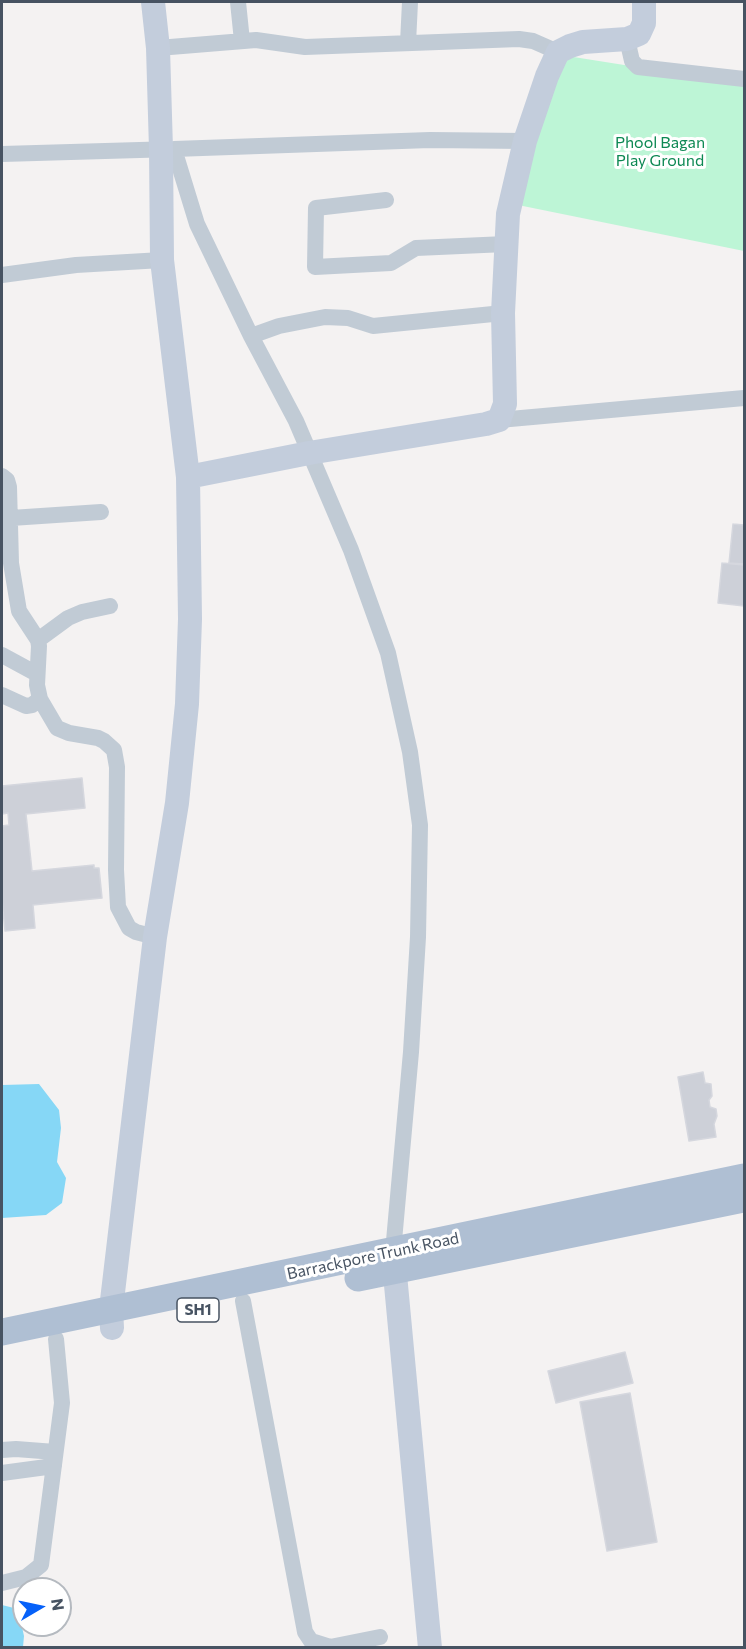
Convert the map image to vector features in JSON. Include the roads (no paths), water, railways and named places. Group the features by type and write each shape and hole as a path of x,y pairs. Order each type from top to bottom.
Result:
{"main road":[{"name":"Barrackpore Trunk Road","path":"2,1332 243,1301 394,1261 744,1177"},
{"name":"Barrackpore Trunk Road","path":"2,1351 56,1339 111,1318 394,1261 744,1199"}],"street":[{"path":"111,1318 155,937 177,803 187,704 190,619 188,477 162,260 168,149 153,2"},
{"path":"238,2 242,41"},
{"path":"408,43 410,2"},
{"path":"499,420 505,404 503,313 508,214 525,141 547,76 558,52 575,44 627,39 639,34 643,29 644,2"},
{"path":"158,48 256,40 305,47 519,39 533,41 558,52"},
{"path":"627,39 632,61 638,67 744,79"},
{"path":"2,154 430,140 525,141"},
{"path":"168,149 197,224 251,336 296,421 351,550 388,652 410,752 420,825 418,937 394,1261 430,1647"},
{"path":"386,200 316,208 315,267 391,263 416,248 506,244"},
{"path":"2,275 76,266 162,260"},
{"path":"251,336 279,326 324,317 348,318 373,326 503,313"},
{"path":"188,477 499,420 744,398"},
{"path":"2,476 7,480 9,487 11,563 19,610 38,640 37,684 40,699 57,728 69,733 99,738 114,750 117,767 118,908 129,928 155,937"},
{"path":"11,518 101,512"},
{"path":"38,640 68,618 82,612 110,606"},
{"path":"2,655 37,674"},
{"path":"2,695 26,706 40,699"},
{"path":"243,1301 305,1632 311,1641 330,1647 380,1637"},
{"path":"2,1582 26,1577 41,1565 62,1403 56,1339"},
{"path":"2,1450 16,1449 54,1459"},
{"path":"2,1473 54,1459"}],"water":[{"path":"39,1084 59,1110 61,1128 57,1162 66,1178 62,1203 46,1215 2,1218 2,1085"},
{"path":"2,1605 12,1608 12,1637 24,1637 23,1647 2,1647"}],"park label":[{"name":"Phool Bagan Play Ground","path":"660,152"}]}
